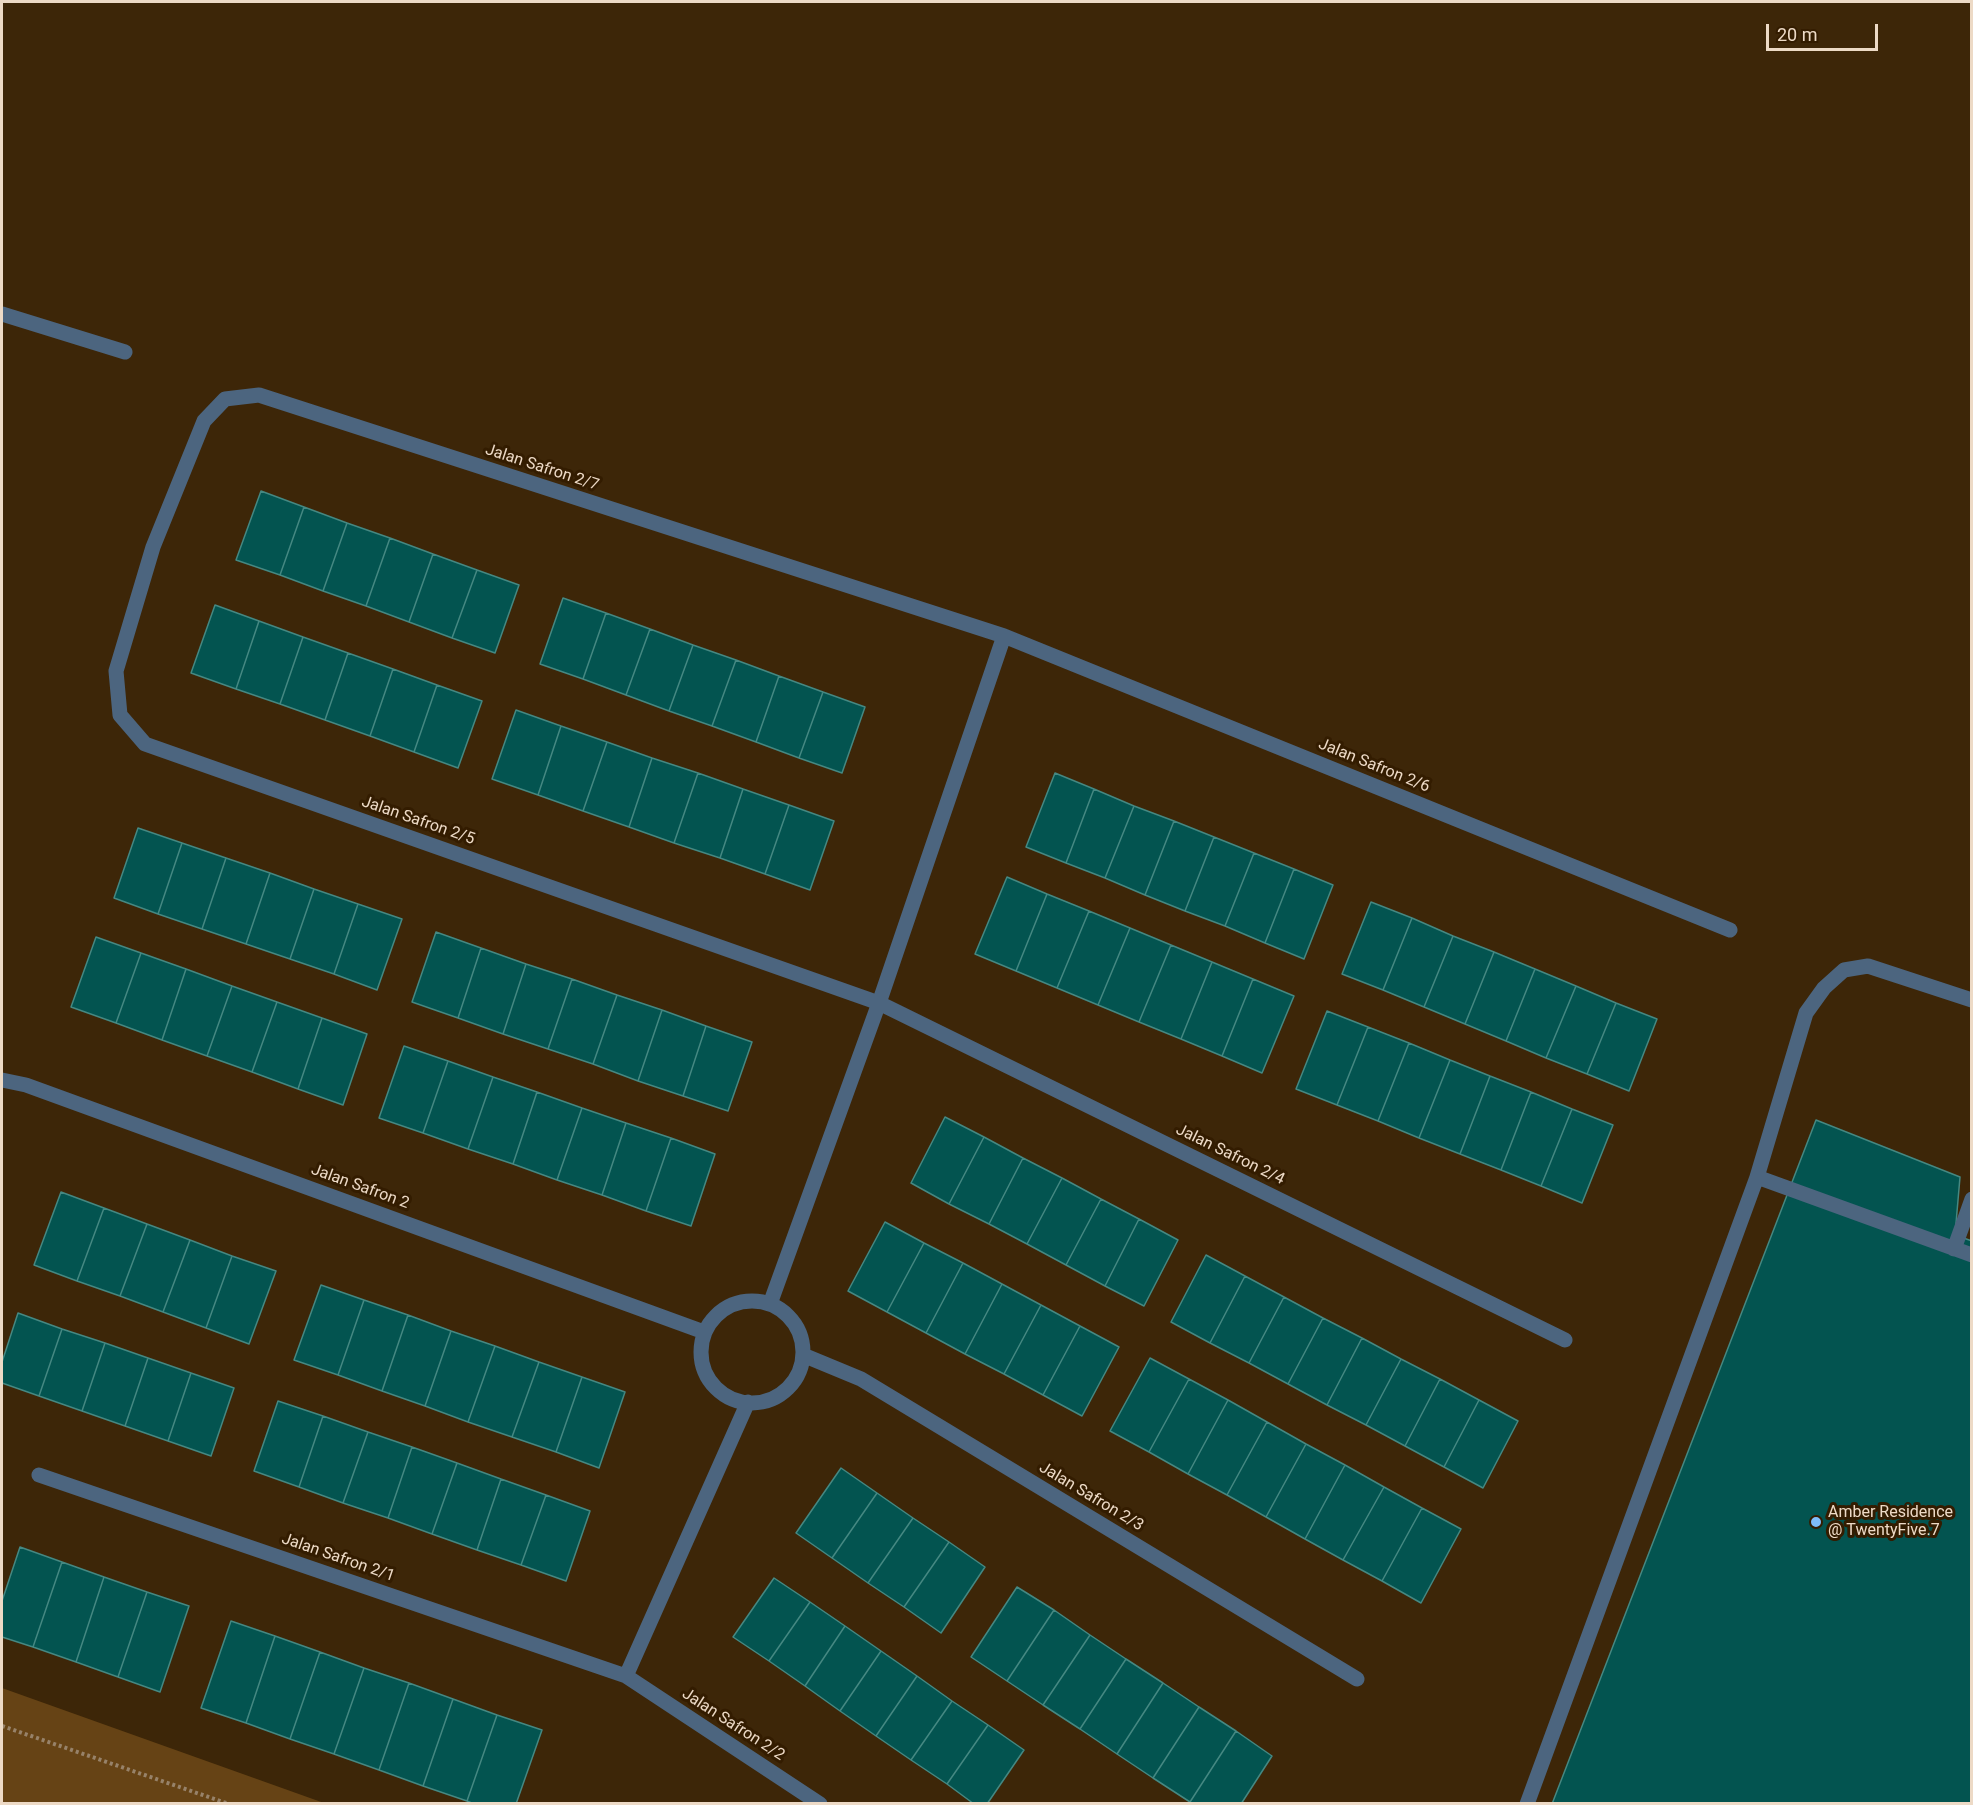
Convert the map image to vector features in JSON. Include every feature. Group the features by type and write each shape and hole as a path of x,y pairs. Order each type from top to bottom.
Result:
{"street":[{"path":"2,314 125,352"},
{"name":"Jalan Safron 2/7","path":"153,547 204,421 225,399 259,395 1004,636"},
{"name":"Jalan Safron 2/5","path":"153,547 116,671 120,715 146,744 879,1003"},
{"path":"770,1304 879,1003 1004,636"},
{"name":"Jalan Safron 2/6","path":"1004,636 1730,930"},
{"path":"1527,1803 1757,1177 1806,1013 1824,988 1844,970 1868,966 1971,1000"},
{"name":"Jalan Safron 2/4","path":"879,1003 1565,1340"},
{"name":"Jalan Safron 2","path":"2,1080 26,1084 704,1332"},
{"path":"1757,1177 1971,1255"},
{"path":"1954,1249 1971,1199"},
{"path":"755,1301 770,1304 784,1312 795,1324 801,1339 803,1355 799,1370 791,1384 779,1394 764,1401 748,1402 733,1399 719,1391 709,1379 702,1364 700,1348 704,1332 712,1318 739,1302 755,1301"},
{"name":"Jalan Safron 2/3","path":"803,1355 861,1379 1357,1679"},
{"path":"626,1676 748,1402"},
{"name":"Jalan Safron 2/1","path":"39,1475 626,1676"},
{"name":"Jalan Safron 2/2","path":"626,1676 820,1803"}],"path":[{"path":"2,1726 229,1803"}],"shaded area":[{"path":"2,1688 324,1803 2,1803"}],"building":[{"path":"261,491 304,507 280,575 236,560"},
{"path":"304,507 347,523 323,591 280,575"},
{"path":"347,523 390,538 366,606 323,591"},
{"path":"390,538 433,554 409,622 366,606"},
{"path":"433,554 477,570 452,638 409,622"},
{"path":"477,570 519,585 495,653 452,638"},
{"path":"563,598 606,613 583,679 540,664"},
{"path":"215,605 259,621 236,689 191,673"},
{"path":"606,613 650,629 626,695 583,679"},
{"path":"259,621 303,637 280,704 236,689"},
{"path":"650,629 693,645 669,711 626,695"},
{"path":"303,637 348,653 325,720 280,704"},
{"path":"693,645 736,660 712,726 669,711"},
{"path":"348,653 393,669 370,736 325,720"},
{"path":"736,660 779,676 756,742 712,726"},
{"path":"393,669 437,685 414,752 370,736"},
{"path":"779,676 823,692 799,758 756,742"},
{"path":"437,685 482,701 458,768 414,752"},
{"path":"823,692 865,707 842,773 799,758"},
{"path":"516,710 561,726 538,795 492,779"},
{"path":"561,726 607,742 583,811 538,795"},
{"path":"607,742 652,758 629,827 583,811"},
{"path":"652,758 698,773 674,843 629,827"},
{"path":"698,773 743,789 720,858 674,843"},
{"path":"1055,773 1094,789 1066,863 1026,847"},
{"path":"743,789 789,805 765,874 720,858"},
{"path":"1094,789 1134,806 1105,878 1066,863"},
{"path":"789,805 834,821 810,890 765,874"},
{"path":"1134,806 1174,821 1145,895 1105,878"},
{"path":"1174,821 1214,837 1185,911 1145,895"},
{"path":"138,828 182,843 158,914 114,898"},
{"path":"1214,837 1254,853 1225,926 1185,911"},
{"path":"182,843 226,858 202,929 158,914"},
{"path":"1254,853 1294,869 1265,943 1225,926"},
{"path":"226,858 270,873 246,944 202,929"},
{"path":"1294,869 1333,885 1304,959 1265,943"},
{"path":"270,873 314,889 290,959 246,944"},
{"path":"1007,877 1047,894 1016,971 975,954"},
{"path":"314,889 358,904 334,974 290,959"},
{"path":"1047,894 1089,911 1057,988 1016,971"},
{"path":"1371,902 1412,918 1383,990 1342,974"},
{"path":"358,904 402,919 377,990 334,974"},
{"path":"1089,911 1130,928 1098,1005 1057,988"},
{"path":"1412,918 1453,936 1424,1007 1383,990"},
{"path":"1130,928 1171,945 1139,1022 1098,1005"},
{"path":"436,932 481,948 458,1018 412,1002"},
{"path":"1453,936 1494,952 1465,1024 1424,1007"},
{"path":"96,937 141,953 116,1023 71,1007"},
{"path":"1171,945 1212,962 1181,1039 1139,1022"},
{"path":"481,948 526,964 503,1034 458,1018"},
{"path":"1494,952 1535,969 1506,1041 1465,1024"},
{"path":"141,953 186,969 162,1040 116,1023"},
{"path":"1212,962 1253,979 1222,1056 1181,1039"},
{"path":"526,964 572,979 548,1049 503,1034"},
{"path":"186,969 232,986 207,1056 162,1040"},
{"path":"1535,969 1576,986 1546,1058 1506,1041"},
{"path":"572,979 617,995 593,1064 548,1049"},
{"path":"1253,979 1294,996 1262,1073 1222,1056"},
{"path":"232,986 277,1002 252,1072 207,1056"},
{"path":"1576,986 1616,1003 1587,1074 1546,1058"},
{"path":"617,995 662,1010 638,1081 593,1064"},
{"path":"277,1002 322,1018 298,1089 252,1072"},
{"path":"1616,1003 1657,1019 1629,1091 1587,1074"},
{"path":"662,1010 706,1026 683,1096 638,1081"},
{"path":"1327,1011 1368,1027 1337,1105 1296,1089"},
{"path":"322,1018 367,1034 343,1105 298,1089"},
{"path":"706,1026 752,1042 728,1111 683,1096"},
{"path":"1368,1027 1409,1043 1378,1121 1337,1105"},
{"path":"1409,1043 1450,1060 1419,1138 1378,1121"},
{"path":"404,1046 448,1061 423,1133 379,1118"},
{"path":"1450,1060 1490,1076 1460,1154 1419,1138"},
{"path":"448,1061 493,1077 468,1149 423,1133"},
{"path":"1490,1076 1531,1092 1501,1170 1460,1154"},
{"path":"493,1077 537,1092 513,1164 468,1149"},
{"path":"537,1092 582,1108 557,1180 513,1164"},
{"path":"1531,1092 1572,1109 1541,1186 1501,1170"},
{"path":"582,1108 626,1123 602,1195 557,1180"},
{"path":"1572,1109 1613,1125 1582,1203 1541,1186"},
{"path":"945,1117 984,1137 949,1204 911,1183"},
{"name":"Amber Residence @ TwentyFive.7","path":"1816,1120 1960,1177 1955,1235 1972,1241 1972,1804 1552,1804"},
{"path":"626,1123 671,1138 646,1211 602,1195"},
{"path":"984,1137 1023,1158 989,1224 949,1204"},
{"path":"671,1138 715,1154 691,1226 646,1211"},
{"path":"1023,1158 1062,1178 1027,1244 989,1224"},
{"path":"1062,1178 1101,1199 1066,1265 1027,1244"},
{"path":"61,1192 104,1208 77,1281 34,1265"},
{"path":"1101,1199 1139,1219 1105,1286 1066,1265"},
{"path":"104,1208 147,1224 120,1296 77,1281"},
{"path":"1139,1219 1178,1240 1144,1306 1105,1286"},
{"path":"885,1222 924,1243 887,1312 848,1291"},
{"path":"147,1224 190,1240 163,1312 120,1296"},
{"path":"190,1240 232,1256 206,1328 163,1312"},
{"path":"924,1243 963,1263 926,1333 887,1312"},
{"path":"1206,1255 1245,1276 1210,1343 1171,1322"},
{"path":"232,1256 276,1271 249,1344 206,1328"},
{"path":"963,1263 1002,1284 965,1354 926,1333"},
{"path":"1245,1276 1284,1297 1249,1363 1210,1343"},
{"path":"1002,1284 1041,1305 1004,1374 965,1354"},
{"path":"321,1285 364,1300 338,1375 294,1360"},
{"path":"1284,1297 1323,1318 1288,1384 1249,1363"},
{"path":"364,1300 408,1315 382,1391 338,1375"},
{"path":"1041,1305 1080,1326 1043,1395 1004,1374"},
{"path":"18,1313 62,1329 39,1396 2,1383 2,1362"},
{"path":"408,1315 451,1331 425,1406 382,1391"},
{"path":"1323,1318 1362,1338 1327,1405 1288,1384"},
{"path":"1080,1326 1119,1347 1082,1416 1043,1395"},
{"path":"62,1329 105,1343 82,1411 39,1396"},
{"path":"451,1331 495,1346 468,1422 425,1406"},
{"path":"1362,1338 1401,1359 1366,1425 1327,1405"},
{"path":"105,1343 148,1358 125,1426 82,1411"},
{"path":"495,1346 539,1362 512,1437 468,1422"},
{"path":"148,1358 191,1373 168,1441 125,1426"},
{"path":"1150,1358 1189,1379 1149,1452 1110,1431"},
{"path":"1401,1359 1440,1379 1405,1446 1366,1425"},
{"path":"539,1362 582,1377 556,1452 512,1437"},
{"path":"191,1373 234,1388 211,1456 168,1441"},
{"path":"582,1377 625,1392 599,1468 556,1452"},
{"path":"1189,1379 1228,1400 1188,1474 1149,1452"},
{"path":"1440,1379 1479,1400 1444,1467 1405,1446"},
{"path":"1228,1400 1267,1422 1227,1495 1188,1474"},
{"path":"1479,1400 1518,1421 1483,1488 1444,1467"},
{"path":"278,1401 323,1416 299,1487 254,1471"},
{"path":"323,1416 368,1432 343,1503 299,1487"},
{"path":"1267,1422 1306,1444 1266,1517 1227,1495"},
{"path":"368,1432 412,1447 388,1518 343,1503"},
{"path":"1306,1444 1345,1465 1305,1539 1266,1517"},
{"path":"412,1447 457,1463 432,1534 388,1518"},
{"path":"457,1463 501,1479 477,1550 432,1534"},
{"path":"1345,1465 1384,1487 1343,1560 1305,1539"},
{"path":"841,1468 877,1493 832,1558 796,1533"},
{"path":"501,1479 546,1495 521,1565 477,1550"},
{"path":"1384,1487 1422,1508 1382,1581 1343,1560"},
{"path":"877,1493 913,1518 868,1583 832,1558"},
{"path":"546,1495 590,1511 566,1581 521,1565"},
{"path":"1422,1508 1461,1529 1421,1603 1382,1581"},
{"path":"913,1518 949,1542 904,1607 868,1583"},
{"path":"949,1542 985,1567 941,1633 904,1607"},
{"path":"20,1547 62,1562 33,1647 2,1637 2,1601"},
{"path":"62,1562 104,1577 76,1662 33,1647"},
{"path":"104,1577 147,1592 118,1677 76,1662"},
{"path":"774,1578 810,1602 769,1661 733,1637"},
{"path":"1017,1587 1054,1610 1007,1681 971,1657"},
{"path":"147,1592 189,1606 160,1692 118,1677"},
{"path":"810,1602 845,1626 805,1686 769,1661"},
{"path":"1054,1610 1090,1635 1043,1705 1007,1681"},
{"path":"231,1621 275,1636 246,1723 201,1708"},
{"path":"845,1626 881,1651 840,1711 805,1686"},
{"path":"1090,1635 1126,1659 1080,1729 1043,1705"},
{"path":"275,1636 320,1652 290,1739 246,1723"},
{"path":"881,1651 917,1676 876,1736 840,1711"},
{"path":"320,1652 364,1668 334,1754 290,1739"},
{"path":"1126,1659 1163,1683 1117,1754 1080,1729"},
{"path":"364,1668 409,1683 379,1770 334,1754"},
{"path":"917,1676 952,1701 911,1760 876,1736"},
{"path":"409,1683 453,1699 423,1786 379,1770"},
{"path":"1163,1683 1199,1707 1153,1778 1117,1754"},
{"path":"453,1699 497,1715 467,1801 423,1786"},
{"path":"952,1701 988,1725 947,1784 911,1760"},
{"path":"1199,1707 1236,1731 1190,1802 1153,1778"},
{"path":"497,1715 542,1730 516,1804 474,1804 467,1801"},
{"path":"988,1725 1024,1750 987,1804 974,1804 947,1784"},
{"path":"1236,1731 1272,1756 1241,1804 1192,1804 1190,1802"}],"place":[{"name":"Amber Residence @ TwentyFive.7","path":"1816,1522"}]}
